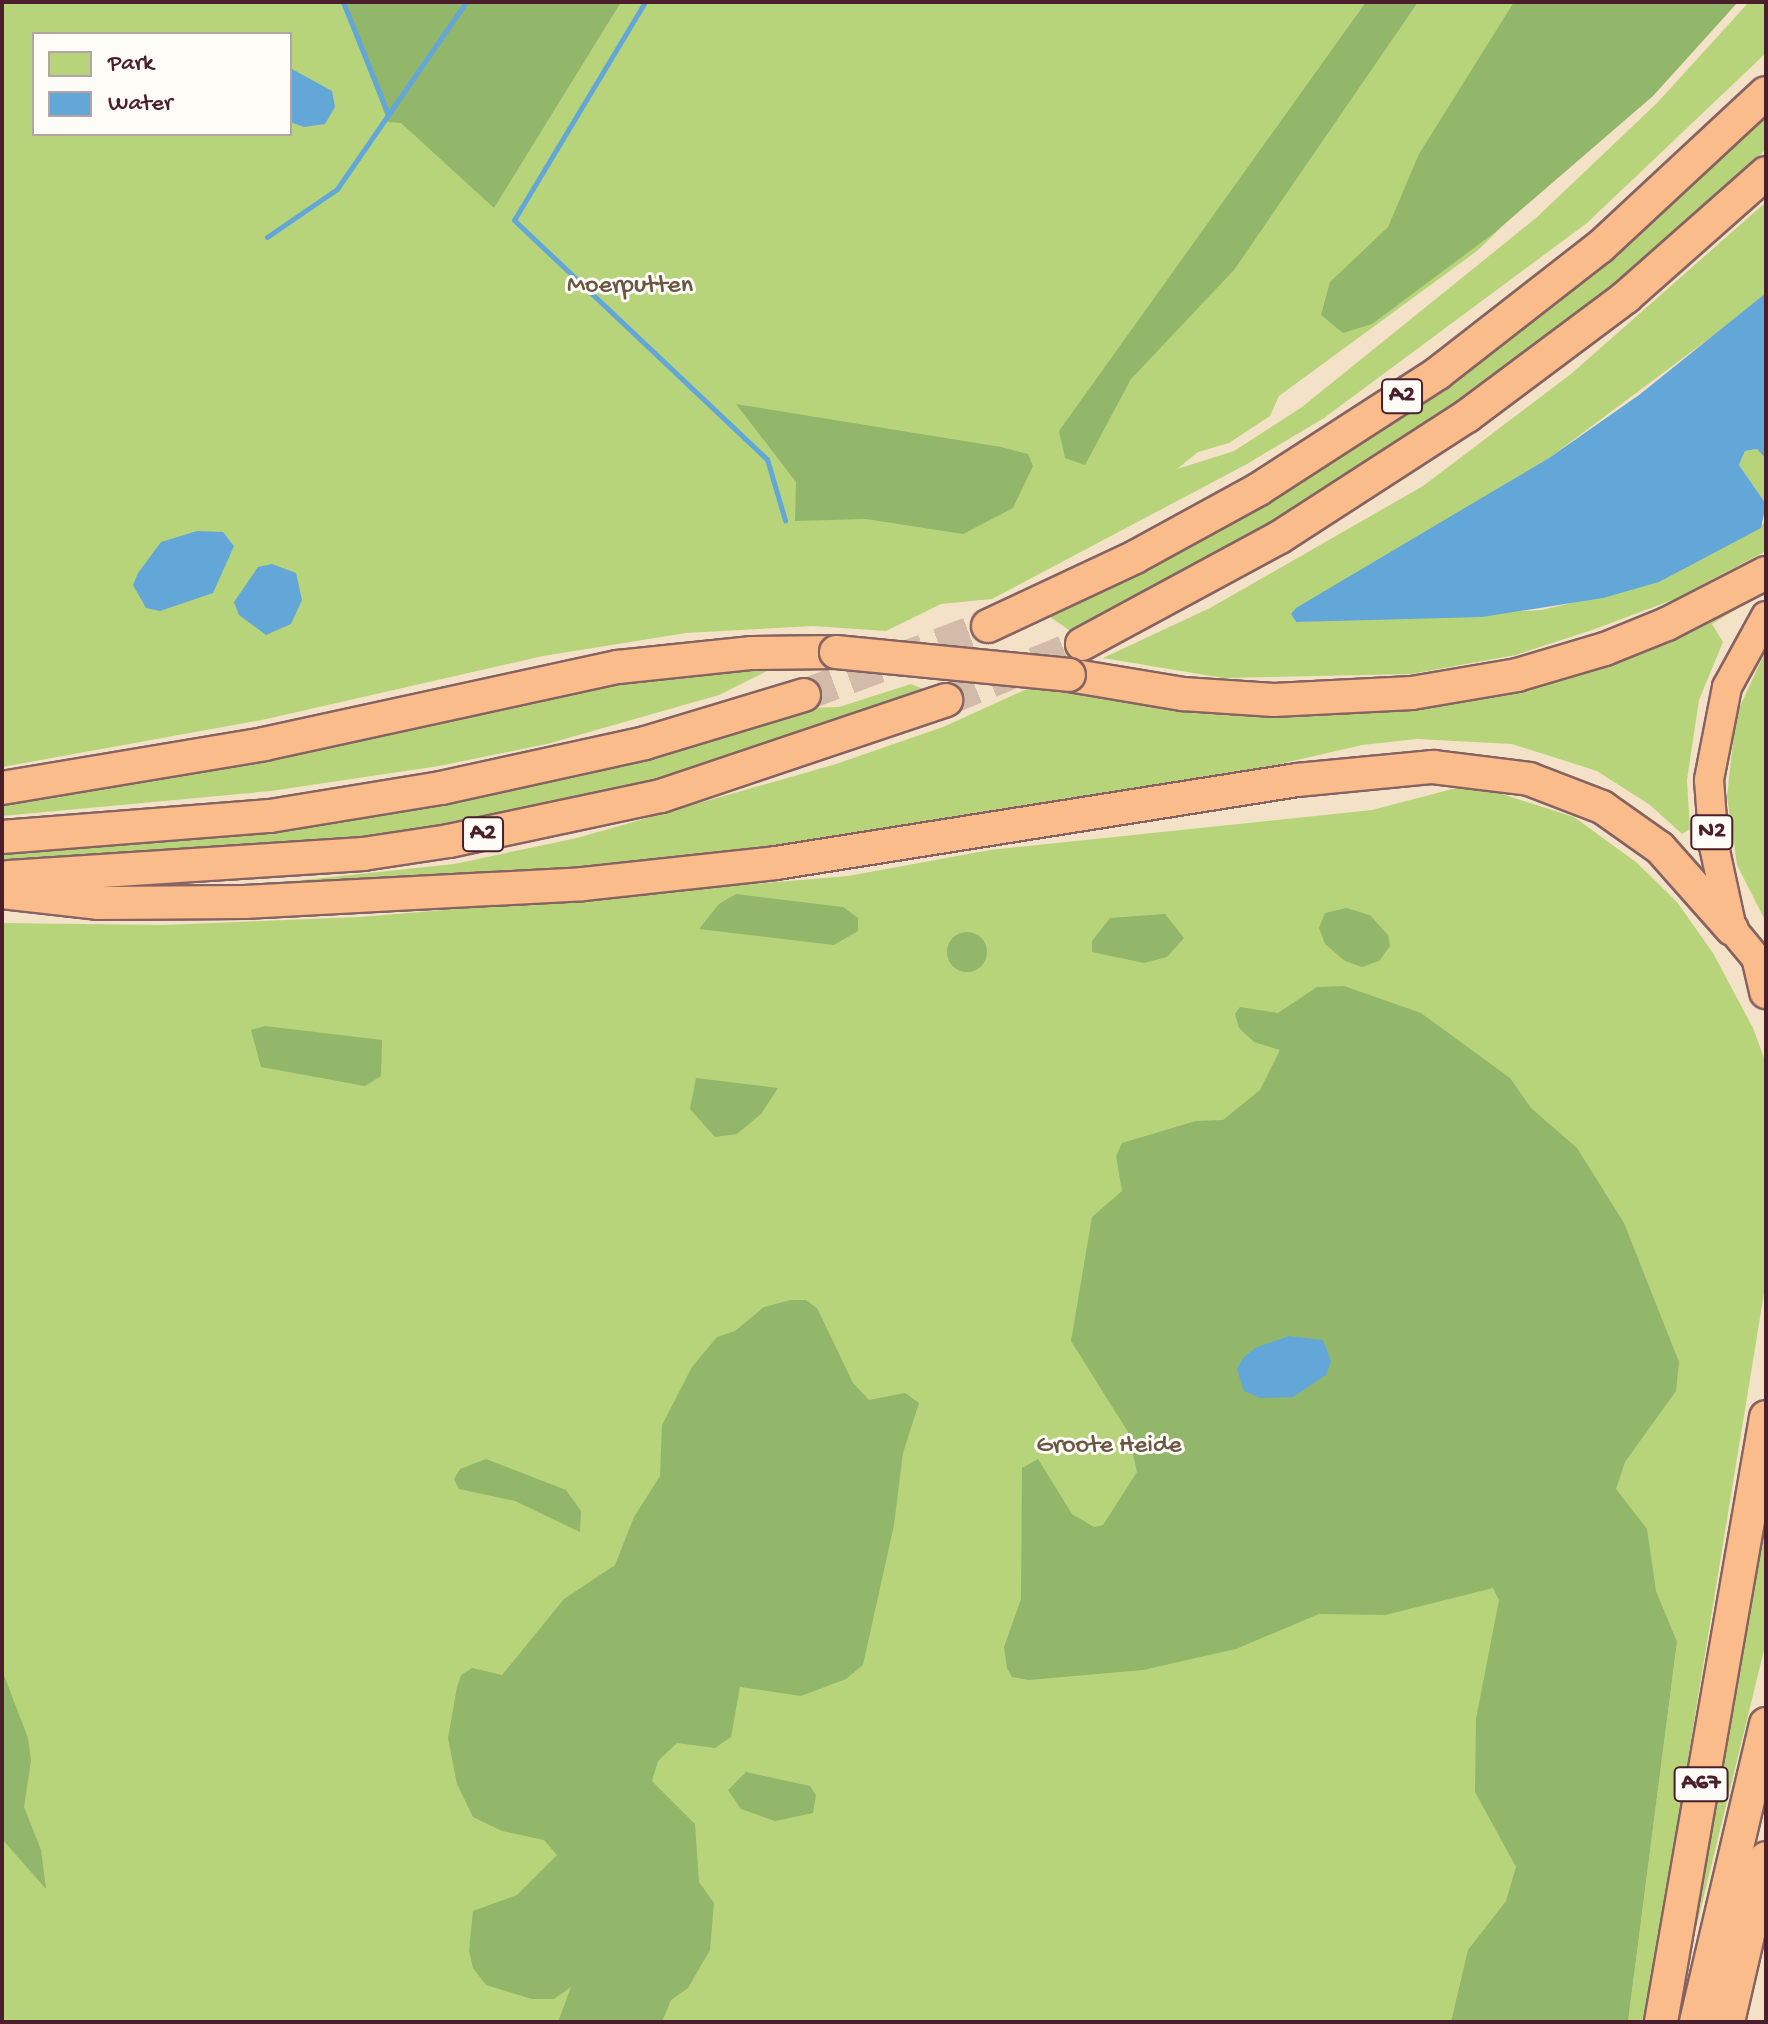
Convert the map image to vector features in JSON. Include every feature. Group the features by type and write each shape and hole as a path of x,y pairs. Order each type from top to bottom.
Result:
{"highway":[{"name":"A2","path":"988,626 1135,557 1259,489 1438,373 1622,228 1766,93"},
{"name":"A2","path":"1082,644 1280,537 1467,416 1626,297 1766,173"},
{"path":"2,788 264,744 618,667 752,653 836,652 1069,675 1183,694 1274,700 1412,693 1517,675 1605,649 1667,624 1766,573"},
{"name":"N2","path":"1762,965 1732,929 1710,819 1711,762 1727,687 1766,616"},
{"name":"A2","path":"2,837 270,816 441,788 645,743 804,695"},
{"name":"A2","path":"2,877 363,854 449,841 661,796 946,700"},
{"name":"A2","path":"2,892 128,903 369,899 551,886 776,863 1297,780 1433,767 1529,779 1602,807 1660,848 1732,929"},
{"path":"1762,965 1766,992"},
{"name":"A67","path":"1661,2022 1766,1417"},
{"name":"A67","path":"1696,2022 1766,1724"},
{"path":"1728,2022 1766,1858"}],"green space":[{"name":"Moerputten","path":"2,2 1720,2 1665,68 1477,251 1279,396 1270,416 1229,443 1198,452 1177,469 1234,451 1302,407 1536,218 1657,103 1749,2 1766,2 1766,53 1587,223 1324,418 1247,464 992,599 941,604 886,631 813,626 686,633 543,656 262,720 2,767"},
{"path":"342,2 621,2 494,208 401,123 388,122"},
{"path":"1366,2 1418,2 1234,270 1131,379 1085,465 1065,458 1059,431"},
{"path":"1514,2 1738,2 1653,96 1494,233 1372,324 1343,333 1321,315 1330,282 1388,227 1419,154"},
{"path":"1766,110 1766,149 1692,222 1541,345 1359,475 1078,636 1047,615 1605,260"},
{"path":"1766,202 1766,293 1742,314 1549,458 1291,614 1296,622 1542,610 1659,582 1766,522 1766,551 1675,599 1595,629 1516,655 1411,674 1223,678 1103,658 1210,608 1423,486 1571,374"},
{"path":"736,404 1001,447 1028,454 1033,466 1013,508 963,534 866,519 795,521 796,482"},
{"path":"1757,449 1766,459 1766,504 1739,465 1745,451"},
{"path":"1736,602 1738,608 1712,624 1723,642 1699,700 1687,780 1690,829 1682,834 1650,805 1597,771 1512,744 1417,739 1362,745 1137,797 775,852 582,871 171,894 454,864 577,838 836,764 943,727 1040,683 1353,712"},
{"path":"1766,650 1766,922 1737,865 1727,796 1736,715"},
{"path":"771,669 719,695 547,744 439,766 271,791 2,816 2,800 553,695 690,672"},
{"path":"911,684 933,693 730,762 567,805 360,840 2,866 2,849 805,708 839,707"},
{"name":"Groote Heide","path":"1460,787 1499,793 1574,817 1636,862 1677,902 1713,953 1753,1028 1766,1063 1766,1281 1645,2022 1628,2022 1677,1642 1617,2022 2,2022 2,923 164,925 360,917 848,876 990,850 1372,810"},
{"path":"736,894 843,907 858,918 858,931 834,945 699,929 719,904"},
{"path":"1346,908 1370,915 1388,935 1390,946 1379,961 1362,967 1345,961 1325,944 1319,928 1325,913"},
{"path":"1165,914 1184,938 1167,957 1144,963 1092,952 1092,941 1110,918"},
{"path":"967,932 981,938 987,952 981,966 967,972 953,966 947,952 953,938"},
{"path":"1344,986 1421,1013 1510,1078 1531,1108 1577,1148 1624,1223 1679,1362 1676,1391 1625,1462 1616,1489 1647,1529 1656,1591 1677,1642 1628,2022 1451,2022 1468,1950 1506,1901 1516,1867 1475,1792 1476,1719 1499,1600 1493,1588 1385,1615 1319,1614 1236,1649 1143,1670 1029,1680 1012,1677 1007,1668 1004,1647 1021,1599 1022,1468 1038,1459 1072,1514 1094,1527 1103,1525 1137,1472 1128,1432 1071,1341 1092,1217 1122,1191 1116,1156 1122,1143 1196,1121 1223,1120 1260,1090 1280,1050 1254,1042 1239,1028 1235,1014 1240,1007 1278,1013 1317,987"},
{"path":"265,1026 382,1040 381,1076 365,1086 261,1067 251,1030"},
{"path":"696,1078 778,1088 761,1114 737,1134 715,1137 690,1109"},
{"path":"791,1300 806,1300 817,1308 853,1383 869,1400 905,1393 919,1403 903,1453 894,1525 863,1665 846,1679 801,1696 740,1687 731,1737 715,1748 677,1743 658,1761 652,1781 695,1824 699,1882 714,1903 710,1950 688,1988 671,2000 662,2022 558,2022 571,1987 554,1999 532,1999 486,1985 473,1968 469,1951 473,1911 517,1895 557,1855 544,1840 502,1831 473,1817 457,1784 448,1738 457,1687 461,1675 472,1668 502,1675 564,1599 615,1565 634,1517 660,1476 662,1425 692,1367 717,1337 735,1331 764,1307"},
{"path":"486,1459 566,1490 581,1511 580,1532 515,1501 459,1489 454,1479 460,1469"},
{"path":"1766,1477 1766,1642 1678,2002"},
{"path":"2,1670 28,1738 31,1761 24,1807 41,1850 46,1889 2,1839"},
{"path":"746,1772 810,1786 816,1795 813,1813 775,1821 741,1809 728,1790"}],"water":[{"path":"292,69 332,91 335,107 325,124 304,127 292,123"},
{"path":"1766,293 1766,459 1757,449 1745,451 1739,465 1766,504 1761,528 1659,582 1603,598 1482,617 1296,622 1291,614 1296,608 1549,458 1639,395"},
{"path":"197,531 223,532 234,546 213,593 160,611 146,608 133,585 138,573 161,542"},
{"path":"272,564 296,573 302,600 291,624 266,635 239,615 234,602 258,567"},
{"path":"1289,1336 1323,1340 1331,1361 1326,1375 1293,1397 1260,1398 1244,1391 1237,1369 1243,1358 1255,1348"}],"waterway":[{"path":"343,2 388,114"},
{"path":"267,237 337,189 466,2"},
{"path":"645,2 514,220 767,459 785,520"}],"tunnel":[{"path":"804,695 988,626"},
{"path":"946,700 1082,644"}]}
